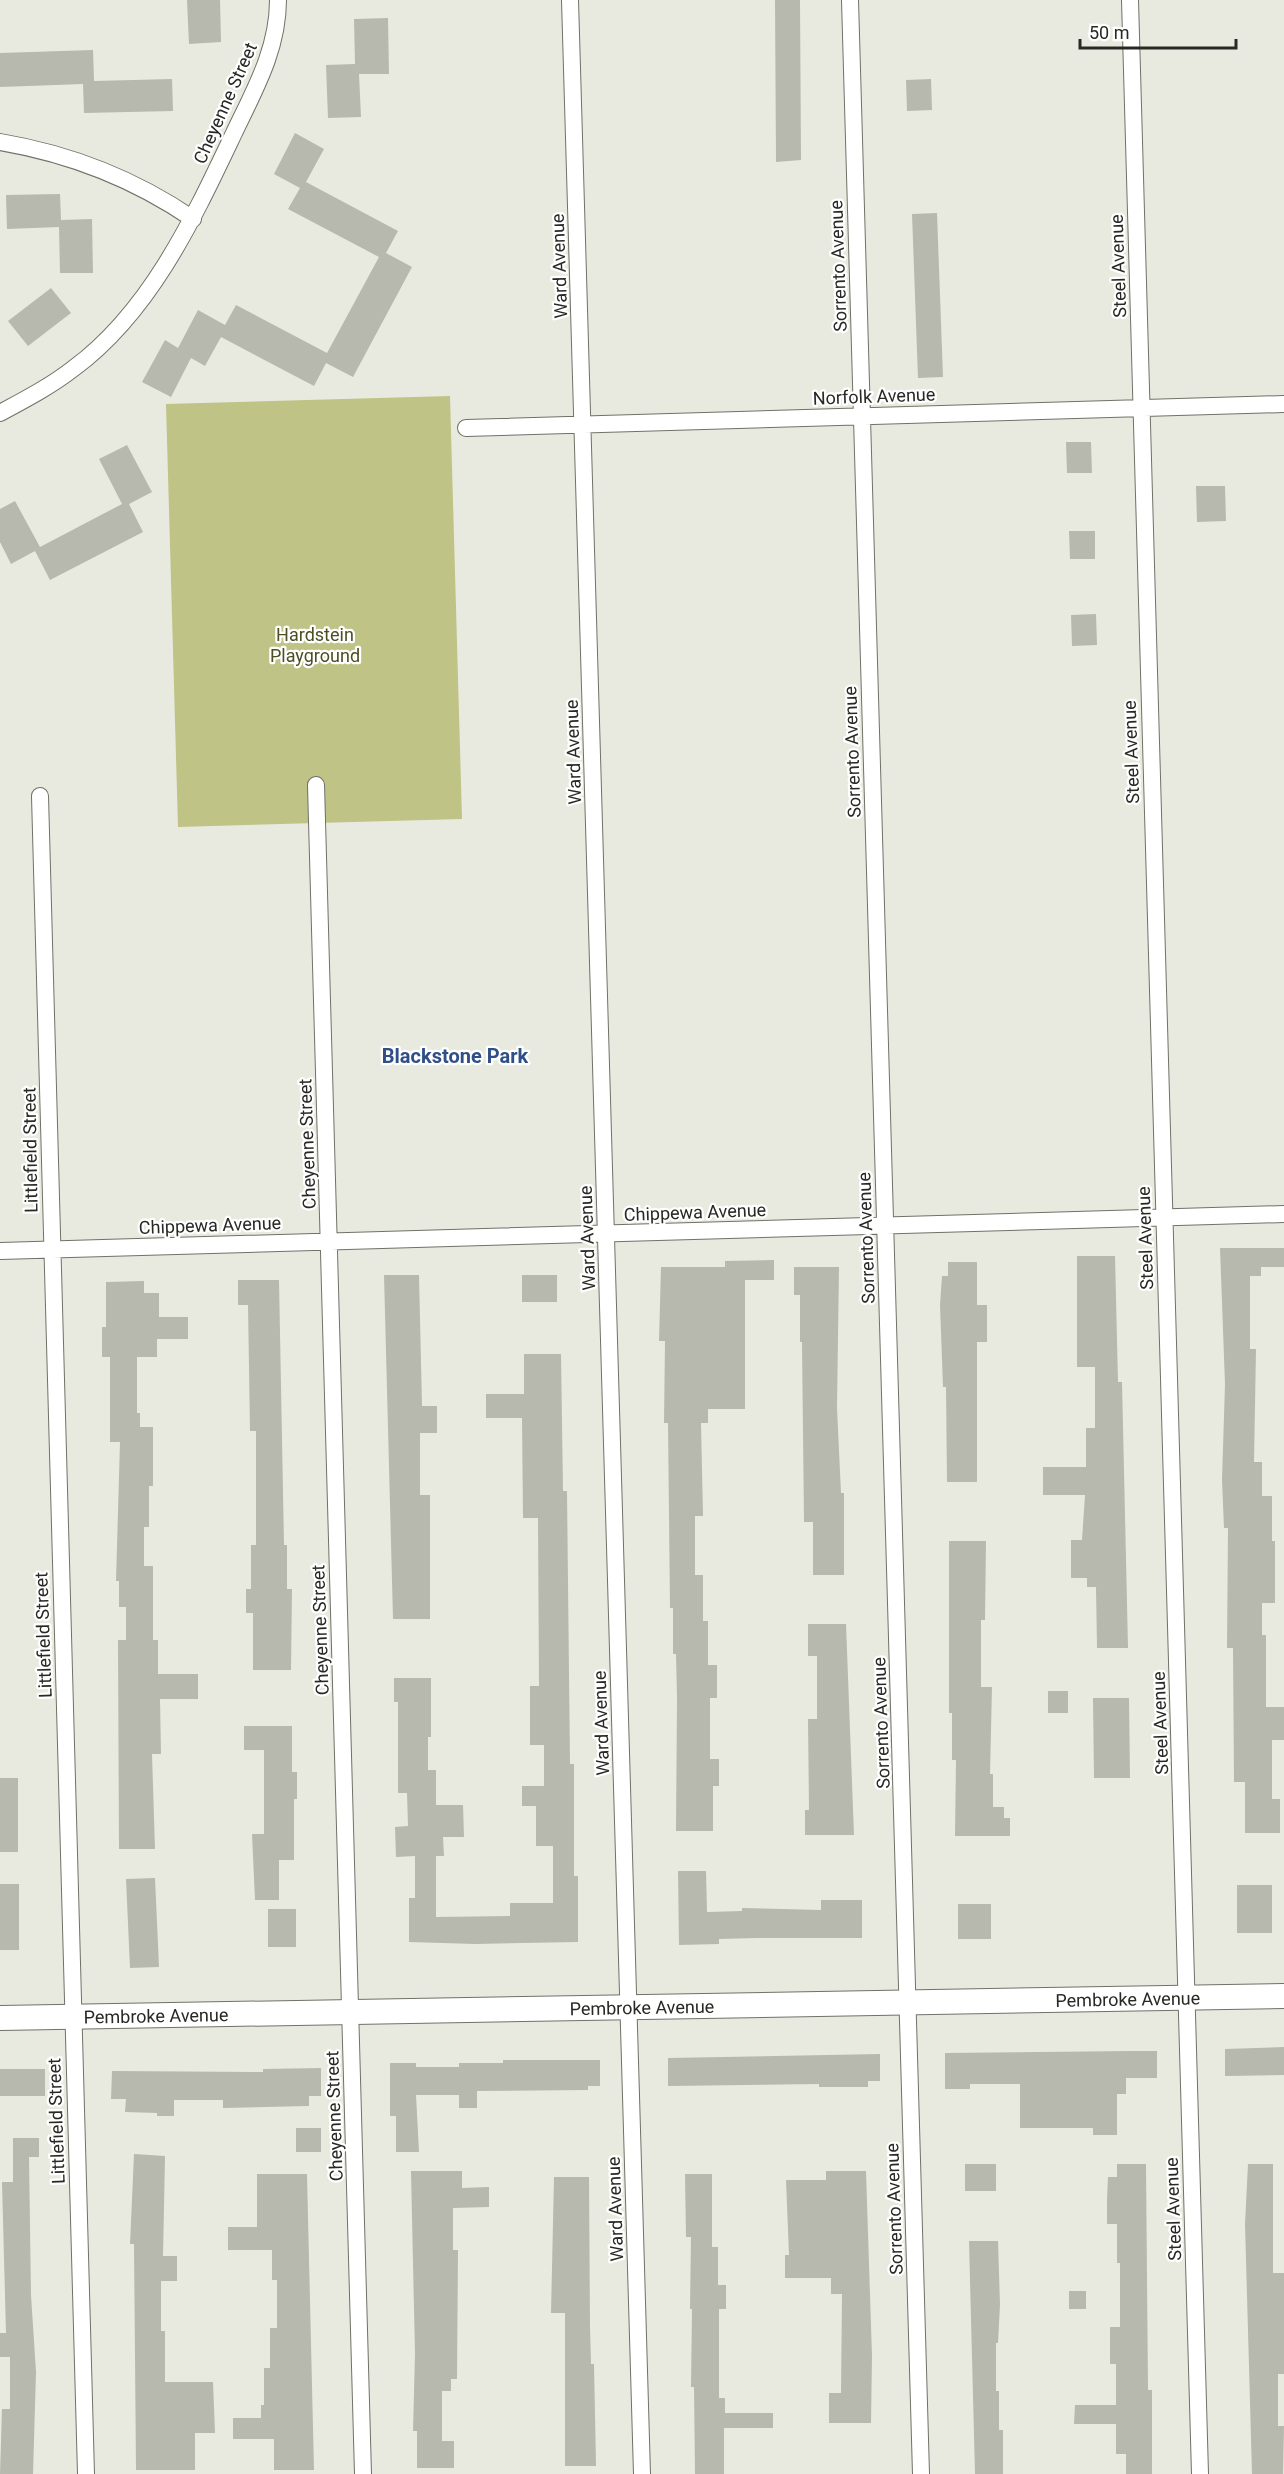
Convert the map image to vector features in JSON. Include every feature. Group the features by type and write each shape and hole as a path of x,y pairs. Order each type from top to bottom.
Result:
{"street":[{"name":"Cheyenne Street","path":"0,412 38,393 76,367 110,336 140,300 193,219 268,63 278,0"},
{"name":"Ward Avenue","path":"570,0 642,2474"},
{"name":"Sorrento Avenue","path":"850,0 921,2474"},
{"name":"Steel Avenue","path":"1130,0 1200,2474"},
{"path":"0,142 42,149 91,164 138,185 193,219"},
{"name":"Norfolk Avenue","path":"466,428 1284,404"},
{"name":"Cheyenne Street","path":"316,785 363,2474"},
{"name":"Littlefield Street","path":"40,796 86,2474"},
{"name":"Chippewa Avenue","path":"0,1251 1284,1214"},
{"name":"Pembroke Avenue","path":"0,2018 1284,1996"}],"green space":[{"name":"Hardstein Playground","path":"450,396 462,819 178,827 166,404"}],"building":[{"path":"187,0 220,0 221,42 189,44"},
{"path":"775,0 800,0 801,160 776,162"},
{"path":"388,18 389,74 359,74 361,117 328,118 326,65 355,64 354,19"},
{"path":"93,50 94,81 172,79 173,111 84,113 83,84 0,87 0,53"},
{"path":"931,79 932,110 907,111 906,80"},
{"path":"295,133 324,149 306,182 398,231 386,253 412,267 353,377 326,363 314,386 221,337 205,366 191,358 171,397 142,382 165,340 178,348 198,310 225,325 236,305 327,353 379,257 288,209 300,188 274,174"},
{"path":"60,194 61,220 92,219 93,273 60,273 59,227 7,229 6,195"},
{"path":"937,213 943,377 918,378 912,214"},
{"path":"51,288 71,313 28,346 8,321"},
{"path":"1066,442 1091,442 1092,473 1067,473"},
{"path":"127,445 152,492 129,504 143,532 50,580 35,551 11,564 0,542 0,509 15,501 40,547 122,504 99,459"},
{"path":"1196,486 1225,486 1226,521 1197,522"},
{"path":"1069,531 1095,531 1095,559 1070,559"},
{"path":"1096,614 1097,645 1072,646 1071,615"},
{"path":"1220,1248 1284,1248 1284,1267 1261,1267 1261,1276 1250,1276 1250,1349 1256,1349 1254,1462 1262,1462 1262,1496 1272,1496 1272,1541 1275,1541 1275,1603 1262,1603 1262,1635 1266,1635 1266,1707 1284,1707 1284,1740 1272,1740 1272,1799 1280,1799 1280,1833 1245,1833 1245,1782 1234,1782 1233,1648 1227,1648 1228,1528 1224,1528 1222,1480 1225,1384"},
{"path":"1077,1256 1115,1256 1118,1382 1122,1382 1128,1648 1097,1648 1096,1587 1087,1587 1087,1578 1071,1578 1071,1540 1082,1540 1085,1495 1043,1495 1043,1467 1086,1467 1086,1428 1095,1428 1095,1367 1077,1367"},
{"path":"774,1260 774,1280 745,1280 745,1409 708,1409 708,1423 701,1423 703,1516 695,1516 695,1575 703,1575 703,1621 708,1621 708,1665 717,1665 717,1698 710,1698 710,1759 719,1759 719,1786 713,1786 713,1831 676,1831 676,1654 673,1654 673,1608 670,1608 668,1423 664,1423 665,1341 659,1341 661,1267 725,1267 725,1261"},
{"path":"948,1262 977,1262 977,1305 987,1305 987,1342 977,1342 977,1482 947,1482 946,1387 943,1387 940,1305 942,1276 948,1276"},
{"path":"794,1267 839,1267 837,1408 841,1493 844,1493 844,1575 813,1575 813,1522 804,1522 802,1342 800,1342 800,1295 794,1295"},
{"path":"384,1275 419,1275 422,1406 437,1406 437,1433 420,1433 420,1495 430,1495 430,1619 393,1619"},
{"path":"522,1275 557,1275 557,1302 522,1302"},
{"path":"238,1280 279,1280 284,1545 287,1545 287,1589 292,1589 291,1670 253,1670 253,1613 246,1613 246,1589 251,1589 251,1545 256,1545 256,1431 250,1431 248,1305 238,1305"},
{"path":"144,1281 144,1293 159,1293 159,1317 188,1317 188,1339 157,1339 157,1357 137,1357 137,1413 140,1413 140,1427 153,1427 153,1486 149,1486 149,1527 144,1527 144,1566 153,1566 153,1640 158,1640 158,1674 198,1674 198,1699 160,1699 161,1754 152,1754 155,1849 119,1849 118,1640 126,1640 126,1607 119,1607 119,1581 116,1581 120,1442 110,1442 110,1357 102,1357 102,1327 106,1327 106,1282"},
{"path":"524,1354 561,1354 563,1491 567,1491 570,1764 574,1764 574,1876 578,1876 578,1942 475,1944 409,1942 409,1898 415,1898 415,1856 396,1857 395,1827 408,1826 407,1793 398,1793 398,1702 394,1702 394,1678 431,1678 431,1737 428,1737 428,1770 436,1770 436,1805 463,1805 464,1837 443,1837 444,1856 436,1856 436,1917 510,1916 510,1903 553,1903 553,1846 536,1846 536,1806 522,1806 522,1786 544,1786 544,1745 530,1745 530,1686 539,1686 538,1518 523,1518 522,1418 486,1418 486,1394 524,1394"},
{"path":"949,1541 986,1541 985,1620 981,1620 981,1687 992,1687 990,1774 993,1774 993,1807 1004,1807 1004,1818 1010,1818 1010,1836 955,1836 956,1760 952,1760 952,1713 949,1713"},
{"path":"808,1624 846,1624 854,1835 805,1835 805,1810 809,1810 808,1719 817,1719 817,1656 808,1656"},
{"path":"1048,1691 1068,1691 1068,1713 1048,1713"},
{"path":"1093,1698 1129,1698 1130,1778 1094,1778"},
{"path":"244,1726 292,1726 292,1772 297,1772 297,1799 294,1799 294,1860 279,1860 279,1900 255,1900 252,1834 264,1834 264,1750 244,1750"},
{"path":"0,1778 18,1778 18,1852 0,1852"},
{"path":"678,1871 706,1871 707,1912 742,1911 742,1908 821,1910 821,1900 862,1900 862,1938 719,1939 719,1944 679,1945"},
{"path":"155,1878 159,1967 130,1968 126,1879"},
{"path":"0,1884 19,1884 19,1950 0,1950"},
{"path":"1237,1885 1272,1885 1272,1933 1237,1933"},
{"path":"958,1904 991,1904 991,1939 958,1939"},
{"path":"268,1909 296,1909 296,1947 268,1947"},
{"path":"1284,2047 1284,2075 1225,2076 1225,2049"},
{"path":"1157,2051 1157,2078 1126,2078 1126,2094 1117,2094 1117,2135 1093,2135 1093,2128 1020,2128 1020,2084 970,2084 970,2089 945,2089 945,2053"},
{"path":"880,2054 880,2081 868,2081 868,2087 819,2087 819,2084 668,2086 668,2058"},
{"path":"503,2060 600,2060 600,2086 588,2086 588,2090 477,2091 477,2108 459,2108 459,2095 416,2095 419,2152 396,2152 396,2116 390,2116 390,2063 416,2063 416,2067 459,2067 459,2063 503,2063"},
{"path":"321,2068 321,2096 309,2096 309,2106 223,2108 223,2100 174,2100 174,2116 157,2116 157,2113 125,2112 126,2099 111,2099 112,2071 263,2072 263,2069"},
{"path":"0,2069 45,2069 45,2096 0,2096"},
{"path":"296,2128 321,2128 321,2152 296,2152"},
{"path":"13,2138 39,2138 39,2157 29,2157 31,2295 36,2372 33,2474 0,2474 2,2409 10,2409 10,2357 0,2357 0,2333 6,2333 2,2182 13,2182"},
{"path":"134,2154 165,2156 163,2256 177,2256 177,2281 161,2281 161,2331 165,2331 165,2382 213,2382 215,2433 195,2433 195,2470 136,2470 134,2244 130,2244"},
{"path":"965,2164 996,2164 996,2191 965,2191"},
{"path":"1117,2164 1146,2164 1148,2390 1152,2390 1152,2474 1126,2474 1126,2454 1116,2454 1116,2424 1074,2424 1075,2405 1116,2405 1116,2364 1110,2364 1110,2327 1120,2327 1120,2263 1117,2263 1117,2224 1107,2224 1107,2200 1108,2177 1117,2177"},
{"path":"1248,2164 1273,2164 1273,2273 1284,2273 1284,2374 1278,2374 1278,2426 1284,2426 1283,2474 1252,2474 1245,2224"},
{"path":"411,2171 462,2171 462,2188 489,2187 489,2207 453,2208 453,2250 458,2250 457,2379 451,2379 451,2391 442,2391 442,2441 454,2441 454,2468 417,2468 417,2431 413,2431 415,2354"},
{"path":"826,2171 866,2171 872,2356 871,2423 829,2423 829,2393 841,2393 842,2294 831,2294 831,2278 785,2278 785,2255 789,2255 786,2180 826,2180"},
{"path":"257,2174 307,2174 314,2470 274,2470 274,2439 233,2439 233,2418 261,2418 261,2405 264,2405 264,2368 270,2368 270,2328 277,2328 277,2280 272,2280 272,2250 228,2250 228,2227 257,2227"},
{"path":"685,2174 712,2174 712,2247 718,2247 718,2285 726,2285 726,2309 719,2309 719,2398 725,2398 725,2413 773,2413 773,2428 724,2428 724,2474 695,2474 694,2387 691,2387 691,2237 686,2237"},
{"path":"554,2177 589,2177 590,2327 591,2364 594,2364 596,2466 565,2466 565,2313 551,2313"},
{"path":"969,2241 998,2241 1000,2305 998,2343 996,2343 996,2391 999,2391 999,2430 1003,2430 1003,2474 975,2474"},
{"path":"1069,2291 1086,2291 1086,2309 1069,2309"}],"district":[{"name":"Blackstone Park","path":"455,1056"}]}
